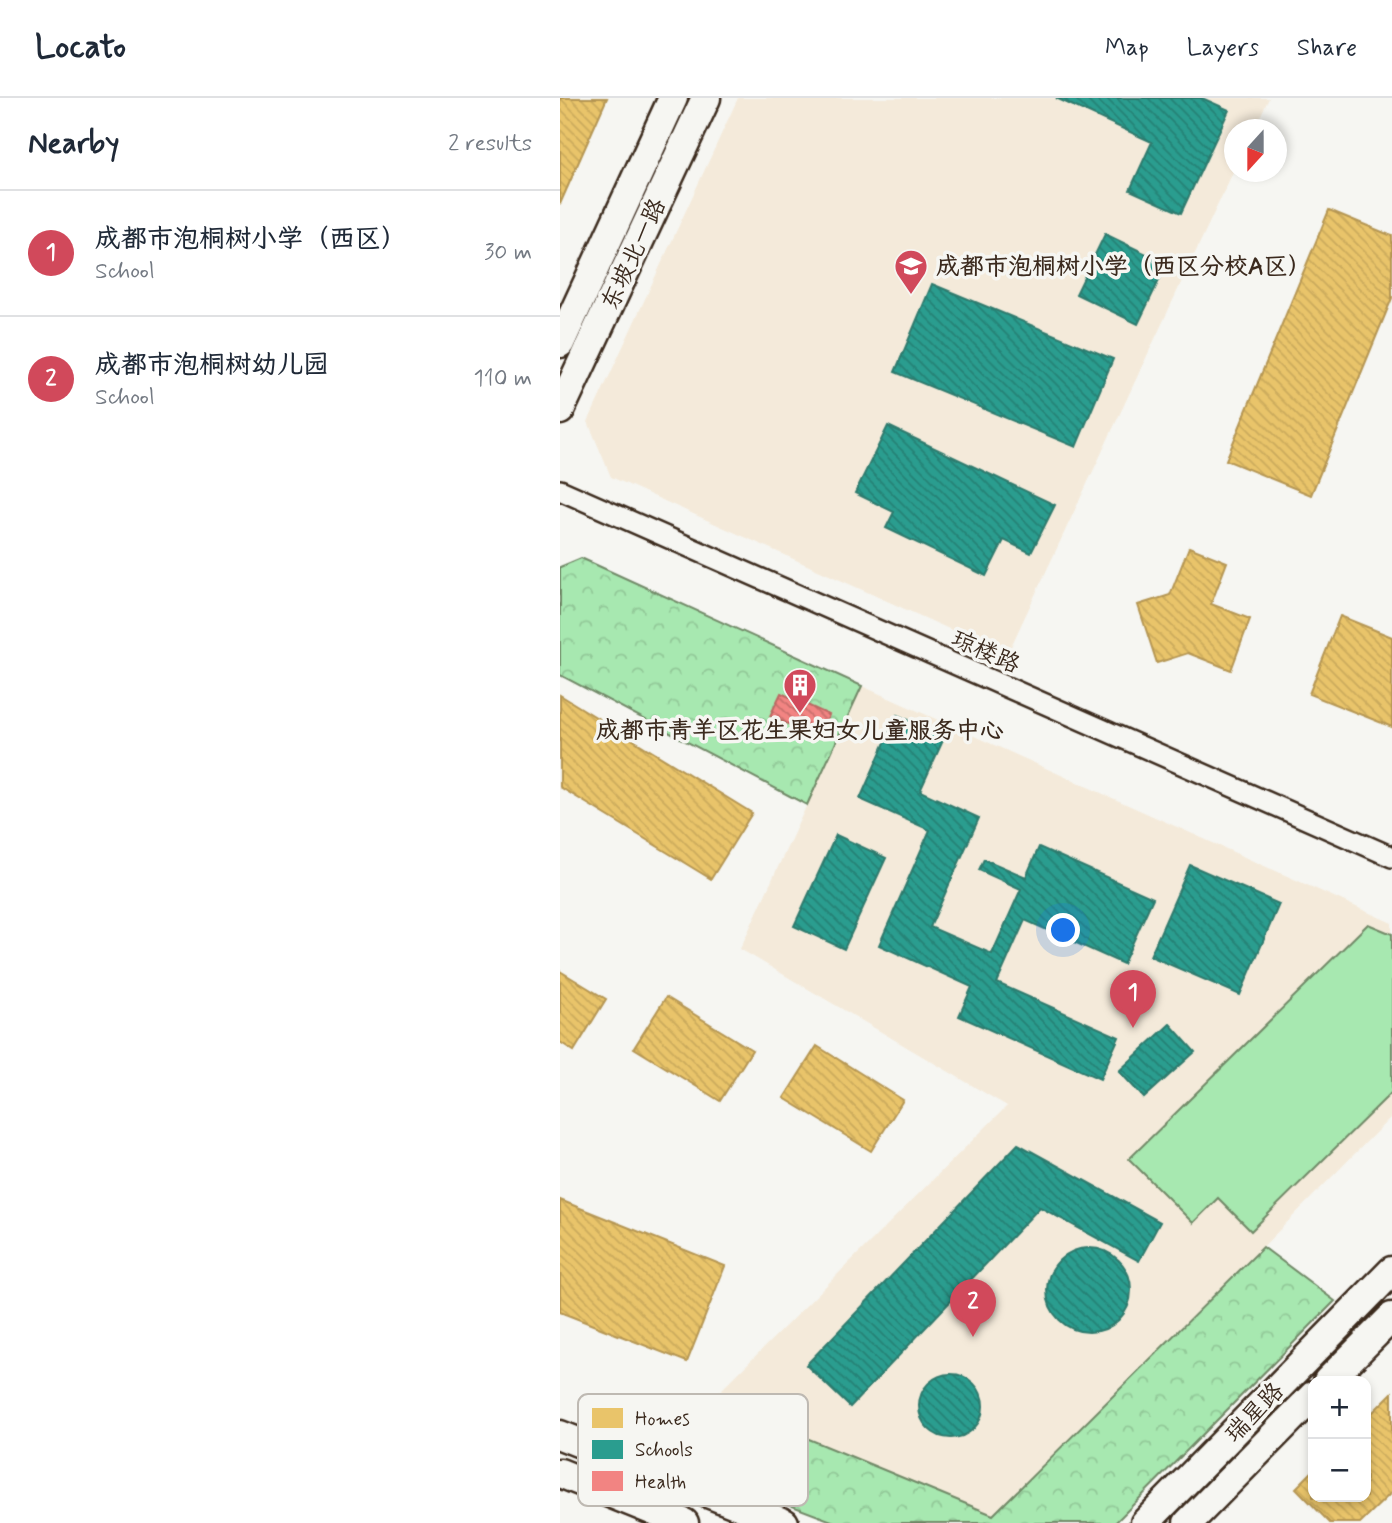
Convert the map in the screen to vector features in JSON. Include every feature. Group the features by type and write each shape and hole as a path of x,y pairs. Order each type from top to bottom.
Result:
{"street":[{"name":"东坡北一路","path":"560,343 673,98"},
{"name":"东坡北一路","path":"560,410 706,98"},
{"name":"琼楼路","path":"560,489 1392,857"},
{"name":"瑞星路","path":"1145,1523 1392,1271"},
{"path":"1333,1376 1392,1317"},
{"name":"瑞星路","path":"1188,1523 1308,1401"},
{"path":"560,1435 578,1442"},
{"path":"560,1473 578,1480"},
{"path":"642,1506 684,1523"},
{"path":"741,1506 784,1523"}],"shaded area":[{"name":"成都市泡桐树小学（西区分校A区）","path":"738,98 1269,98 1259,119 1224,119 1224,182 1228,182 1007,655 611,477 588,422"},
{"path":"862,686 1392,923 1392,1116 993,1515 808,1439 808,1394 717,1394 1007,1106 740,949"}],"green space":[{"path":"581,558 862,686 807,805 560,675 560,567"},
{"path":"1368,924 1392,934 1392,1092 1251,1231 1218,1198 1193,1223 1129,1159"},
{"path":"1263,1247 1335,1301 1115,1523 837,1523 792,1506 808,1506 808,1439 993,1515"}],"building: Homes":[{"path":"560,98 607,98 560,204"},
{"path":"1329,210 1392,236 1392,298 1311,495 1226,460"},
{"path":"1189,547 1227,562 1211,604 1250,619 1231,670 1188,653 1157,663 1138,605 1170,595"},
{"path":"1340,616 1392,637 1392,727 1309,694"},
{"path":"560,695 752,813 711,879 560,787"},
{"path":"560,971 606,999 574,1051 560,1042"},
{"path":"666,997 752,1050 720,1101 634,1048"},
{"path":"817,1046 903,1100 871,1151 784,1098"},
{"path":"560,1200 725,1266 687,1362 560,1312"},
{"path":"1392,1393 1392,1492 1360,1523 1330,1523 1310,1502 1371,1502 1371,1414"},
{"path":"1308,1476 1308,1500 1296,1488"}],"building: Schools":[{"path":"1056,98 1202,98 1229,110 1181,213 1130,190 1152,142"},
{"path":"1105,234 1167,264 1138,324 1076,294"},
{"path":"932,284 1113,359 1076,447 895,372"},
{"path":"888,426 1055,505 1031,553 1004,540 986,576 886,528 894,512 855,493"},
{"path":"897,715 945,736 920,791 979,818 930,927 992,954 1021,889 979,870 984,859 1026,877 1039,847 1153,898 1123,964 1025,920 997,983 1119,1037 1100,1079 959,1016 972,987 879,945 930,830 860,799"},
{"path":"836,835 886,858 844,949 794,926"},
{"path":"1190,865 1279,904 1240,995 1150,956"},
{"path":"1170,1024 1195,1052 1144,1098 1119,1071"},
{"path":"1018,1144 1160,1222 1139,1261 1040,1207 850,1407 806,1365"},
{"path":"1089,1248 1105,1251 1119,1260 1128,1274 1131,1290 1128,1306 1119,1320 1105,1329 1089,1332 1073,1329 1059,1320 1050,1306 1047,1290 1050,1274 1059,1260 1073,1251"},
{"path":"951,1374 969,1380 977,1388 983,1406 977,1424 969,1432 951,1438 933,1432 925,1424 919,1406 925,1388 933,1380"}],"building: Health":[{"name":"成都市青羊区花生果妇女儿童服务中心","path":"781,693 829,715 819,738 770,716"}],"place":[{"name":"成都市泡桐树小学（西区分校A区）","path":"911,296"},
{"name":"成都市青羊区花生果妇女儿童服务中心","path":"800,715"},
{"name":"成都市泡桐树小学（西区）","path":"1133,1028"},
{"name":"成都市泡桐树幼儿园","path":"973,1337"}]}
